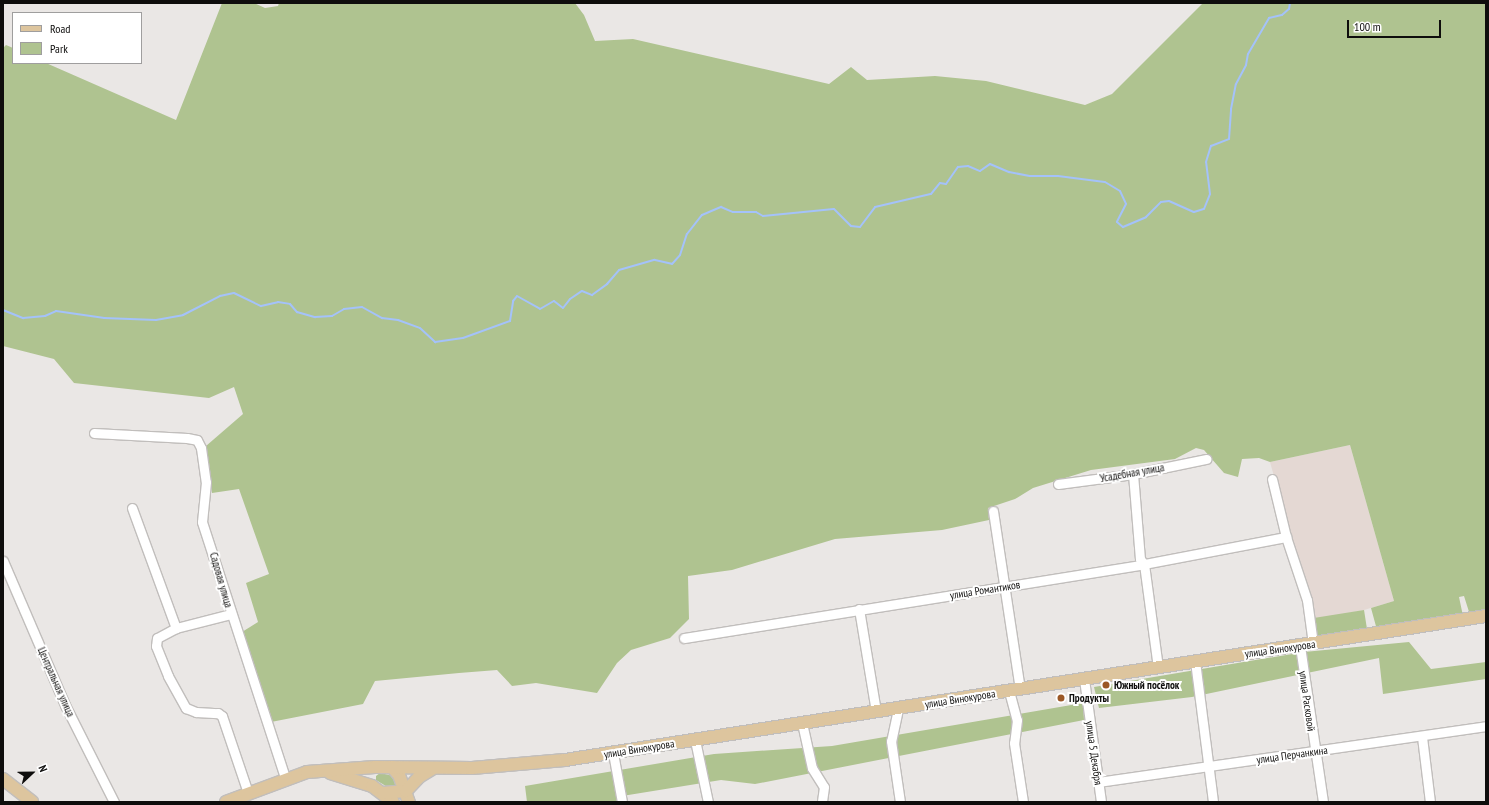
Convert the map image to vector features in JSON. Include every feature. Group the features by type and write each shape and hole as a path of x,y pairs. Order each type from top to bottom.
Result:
{"main road":[{"name":"улица Винокурова","path":"432,770 516,766 613,753 1486,616"},
{"path":"226,802 247,796 285,778 323,771 379,767 432,770"},
{"path":"379,767 373,772 372,778 381,792 393,802"},
{"path":"392,767 399,775 408,796"},
{"path":"408,796 419,777 432,770"},
{"path":"323,771 381,792 408,796"},
{"path":"3,779 32,802"}],"street":[{"name":"Садовая улица","path":"94,433 197,440 202,448 206,482 202,522 230,614 285,778"},
{"name":"Усадебная улица","path":"1058,484 1133,474 1206,459"},
{"path":"1133,474 1140,559 1144,564 1158,667"},
{"path":"1272,479 1286,537 1308,600 1313,644"},
{"path":"132,508 176,628"},
{"path":"993,511 1005,587 1017,720 1014,743 1023,802"},
{"name":"улица Романтиков","path":"684,638 1144,564 1286,537"},
{"name":"Центральная улица","path":"3,561 65,705 114,802"},
{"path":"859,610 876,712"},
{"path":"230,614 176,628 161,635 156,642 168,676 186,708 196,712 218,713 222,716 247,796"},
{"name":"улица Расковой","path":"1300,646 1314,752 1323,802"},
{"path":"1195,661 1213,802"},
{"name":"улица 5 Декабря","path":"1084,679 1101,802"},
{"path":"898,709 891,741 900,802"},
{"path":"802,723 812,768 824,787 822,802"},
{"name":"улица Перчанкина","path":"1098,782 1422,737 1486,726"},
{"path":"1422,737 1430,802"},
{"path":"695,740 708,802"},
{"path":"613,753 622,802"}],"shaded area":[{"path":"1350,445 1394,601 1364,610 1314,620 1270,462"}],"green space":[{"path":"222,3 254,3 265,8 278,6 279,3 575,3 584,15 595,41 633,39 829,84 851,67 867,80 935,76 986,81 1085,105 1112,94 1203,3 1486,3 1486,612 1470,615 1464,596 1459,597 1463,616 1377,630 1371,608 1394,601 1350,445 1270,462 1259,458 1242,459 1238,477 1224,473 1204,450 1196,448 1175,459 1091,470 1033,488 1015,499 988,508 989,520 942,530 835,539 732,570 688,576 689,619 670,638 631,650 617,663 597,693 536,683 512,686 497,670 459,673 375,681 363,704 271,722 242,632 258,622 246,583 269,574 239,489 212,493 206,446 243,414 234,387 209,398 74,383 54,359 3,346 3,48 6,45 12,48 12,64 48,64 176,120"},
{"path":"1364,610 1367,629 1317,637 1314,618"},
{"path":"1409,642 1431,669 1486,662 1486,679 1383,694 1379,658 1192,697 1099,708 1094,687 1304,652"},
{"path":"1083,703 1084,720 755,784 721,780 616,797 617,802 527,802 525,786 714,754 832,746"},
{"path":"380,773 394,776 400,786 389,788 376,780 376,776"}],"waterway":[{"path":"3,310 23,318 45,316 56,311 104,318 156,320 183,315 220,296 234,293 261,306 278,302 290,304 297,312 315,317 332,316 344,309 362,307 382,318 398,320 420,328 435,342 463,338 510,321 513,301 517,296 540,309 554,301 563,308 570,299 582,291 592,295 607,284 619,270 655,260 672,264 680,255 687,234 702,215 721,207 733,212 756,212 763,216 834,209 851,226 860,227 875,207 931,194 940,183 946,184 958,167 968,166 980,171 990,164 1009,172 1030,176 1058,176 1105,182 1120,191 1126,204 1117,222 1123,227 1146,217 1161,202 1169,201 1194,212 1204,209 1210,194 1206,162 1211,146 1229,139 1231,109 1236,84 1246,65 1248,54 1269,18 1282,15 1289,9 1290,3"}],"place":[{"name":"Южный посёлок","path":"1106,685"},
{"name":"Продукты","path":"1061,698"}]}
